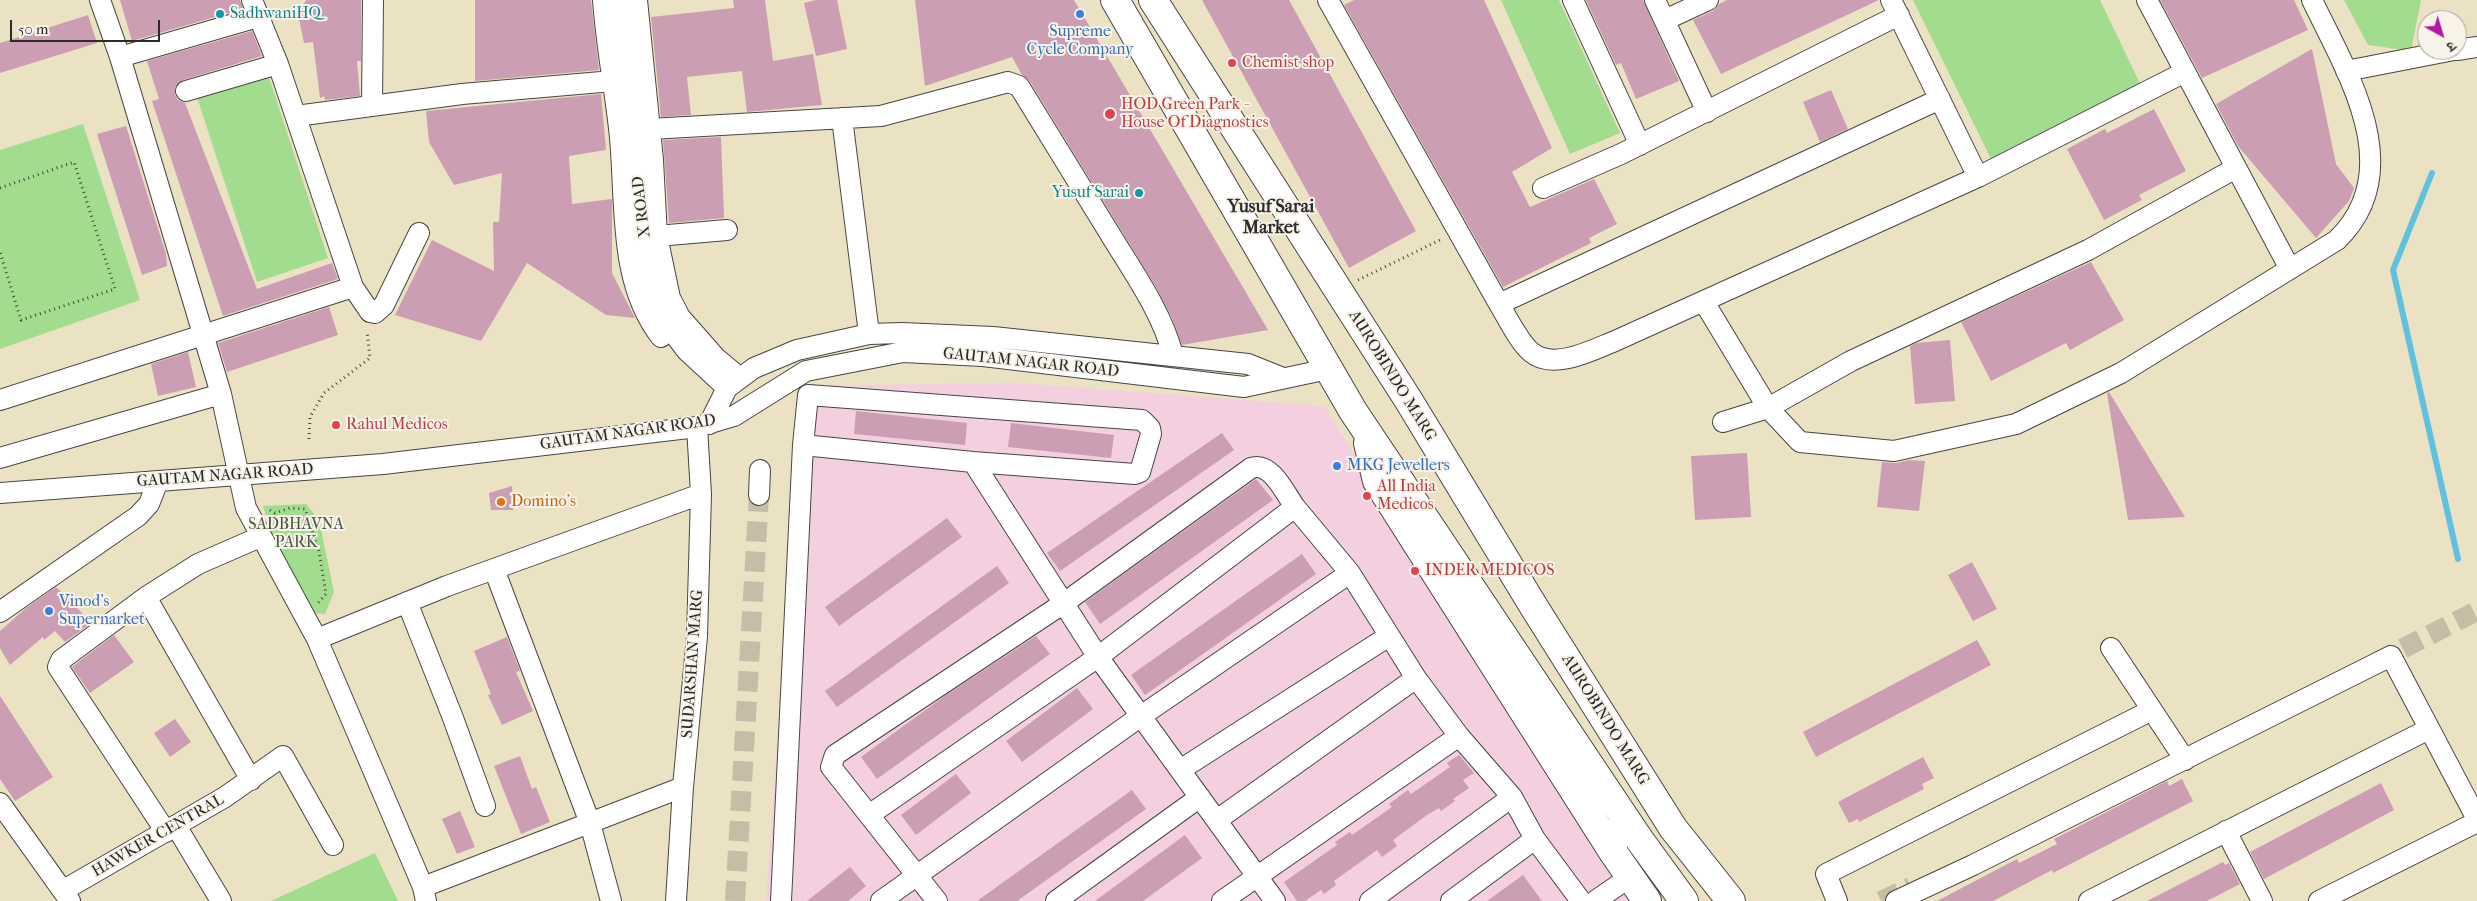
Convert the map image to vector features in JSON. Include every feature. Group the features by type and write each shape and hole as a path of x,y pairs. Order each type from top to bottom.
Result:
{"highway":[{"path":"1116,0 1328,369 1365,428 1613,800 1684,901"},
{"name":"AUROBINDO MARG","path":"1153,0 1410,401 1534,607 1673,828 1731,901"},
{"path":"1365,428 1377,481 1639,894"},
{"path":"1613,800 1613,852"}],"street":[{"path":"100,0 120,57 221,394 246,508 260,537 317,639 424,894 590,823 683,787"},
{"path":"372,106 373,0"},
{"path":"603,0 619,130 627,239 637,289 654,328 674,353 707,370"},
{"name":"X ROAD","path":"621,0 631,119 650,272 665,322 687,351 707,370 734,383"},
{"path":"637,0 650,130 657,236 670,298 680,317 716,358 734,383"},
{"path":"1328,0 1498,304 1530,351 1541,359 1555,361 1605,345 1704,302 1978,177 2185,72"},
{"path":"1573,0 1640,145"},
{"path":"1656,0 1707,112"},
{"path":"1664,20 1708,0"},
{"path":"2147,0 2290,269"},
{"path":"1704,302 1768,408 1800,442 1894,451 2016,424 2121,373 2337,240 2350,228 2366,197 2372,157 2358,102 2346,70 2312,0"},
{"path":"120,57 255,8 278,64 353,287 365,308 375,313 380,311 419,233"},
{"path":"1543,188 1640,145 1707,112 1895,8 1978,177"},
{"path":"2346,70 2417,57"},
{"path":"186,90 278,64"},
{"path":"296,116 462,94 613,81"},
{"path":"650,130 881,116 1008,82 1019,86 1154,309 1170,342 1173,356"},
{"path":"1498,304 1940,99"},
{"path":"842,118 869,334"},
{"path":"1723,422 1768,408 1851,361 2088,250 2236,168"},
{"path":"657,236 727,230"},
{"path":"0,400 353,287"},
{"path":"703,426 734,383 754,368 797,350 869,334 902,333 993,338 1173,356 1248,364 1283,378"},
{"name":"GAUTAM NAGAR ROAD","path":"0,493 383,464 703,426 734,416 806,371 902,352 983,356 1244,387 1328,369"},
{"path":"0,458 221,394"},
{"path":"781,901 803,445 808,395 1142,420 1150,428 1140,472 1137,474 973,462 803,445"},
{"name":"SUDARSHAN MARG","path":"676,901 683,787 697,636 703,426"},
{"path":"973,462 1098,656 1275,901"},
{"path":"937,901 831,767 835,755 1064,603 1256,466 1268,470 1295,507 1350,573 1416,678 1458,736 1512,797 1535,839 1581,901"},
{"path":"759,495 760,470"},
{"path":"0,612 138,516 149,504 158,481"},
{"path":"317,639 494,569 701,494"},
{"path":"869,815 1098,656 1295,507"},
{"path":"221,901 58,667 62,660 146,597 198,564 260,537"},
{"path":"494,569 590,823 611,901"},
{"path":"882,901 1140,716 1350,573"},
{"path":"146,597 251,780"},
{"path":"407,602 454,718 485,806"},
{"path":"1180,770 1389,636"},
{"path":"2111,648 2185,760"},
{"path":"1896,901 1973,865 2392,656 2477,821 2319,901"},
{"path":"1217,820 1416,678"},
{"path":"1837,901 1826,874 2152,710"},
{"path":"2089,901 2430,729"},
{"path":"1222,901 1458,736"},
{"name":"HAWKER CENTRAL","path":"67,895 251,780 283,756 333,845"},
{"path":"1056,901 1200,797"},
{"path":"1370,901 1512,797"},
{"path":"0,803 67,895"},
{"path":"2226,831 2262,901"},
{"path":"1451,901 1535,839"},
{"path":"1594,901 1639,894"}],"path":[{"path":"0,188 74,162 115,289 22,320 0,252"},
{"path":"1338,290 1458,231"},
{"path":"309,439 310,417 324,392 370,358 365,308"},
{"path":"263,506 275,513 290,508 304,509 319,551 326,594 319,602 313,604"},
{"path":"275,513 276,523"}],"shaded area":[{"path":"1016,383 1324,406 1630,901 766,901 803,386"}],"green space":[{"path":"1501,0 1559,0 1620,133 1570,154"},
{"path":"1913,0 2100,0 2147,98 1995,167"},
{"path":"2344,0 2421,0 2419,10 2417,10 2417,20 2411,51 2368,45"},
{"path":"266,68 328,258 257,282 195,91"},
{"path":"83,124 140,300 0,349 0,150"},
{"name":"SADBHAVNA PARK","path":"306,504 319,520 334,592 325,614 295,612 263,506"},
{"path":"375,853 398,901 271,901"}],"building":[{"path":"120,0 240,0 243,9 132,41"},
{"path":"306,0 361,0 361,61 357,61 360,96 325,100 324,96 320,98 313,42 304,43 298,14"},
{"path":"475,0 591,0 599,70 475,81"},
{"path":"733,0 765,0 773,61 813,54 822,105 747,112 742,71 687,77 691,115 661,117 651,17 734,8"},
{"path":"816,0 837,0 847,49 816,56 804,3"},
{"name":"Yusuf Sarai","path":"915,0 1074,0 1268,330 1182,345 1172,318 1156,287 1029,80 1022,75 1012,57 925,86"},
{"path":"1202,0 1289,0 1416,231 1349,268"},
{"path":"1354,0 1484,0 1552,148 1512,172 1530,207 1594,179 1617,224 1589,238 1591,243 1503,287 1344,5"},
{"path":"1586,0 1643,0 1679,81 1636,99 1621,63 1616,65"},
{"path":"1727,0 1879,0 1721,74 1693,20 1713,11 1719,4"},
{"path":"2160,0 2294,0 2308,30 2202,78"},
{"path":"88,15 97,43 0,73 0,43"},
{"path":"252,31 262,56 183,80 175,88 175,95 178,100 185,103 257,289 332,263 338,279 223,316 152,101 159,99 147,61"},
{"path":"2312,49 2336,164 2354,188 2349,201 2316,238 2238,146 2216,104"},
{"path":"1831,90 1848,129 1820,142 1803,102"},
{"path":"601,94 606,150 569,156 572,204 612,199 612,273 635,318 606,315 527,263 481,341 395,315 432,240 494,271 493,222 499,222 502,173 454,185 429,142 426,111"},
{"path":"2154,109 2186,171 2139,195 2142,200 2104,220 2067,149 2105,129 2107,133"},
{"path":"126,126 166,254 167,266 142,275 97,134"},
{"path":"721,137 724,218 669,223 663,140"},
{"path":"2091,262 2124,320 2070,350 2066,343 1991,381 1961,322"},
{"path":"329,307 338,335 227,372 218,343"},
{"path":"1950,340 1955,401 1915,404 1910,346 1917,343"},
{"path":"188,352 196,387 158,396 151,364"},
{"path":"2109,392 2185,517 2128,520 2107,393"},
{"path":"856,411 967,423 965,445 854,434"},
{"path":"1011,423 1114,435 1111,458 1008,447"},
{"path":"1222,433 1234,450 1060,571 1047,553"},
{"path":"1747,453 1751,517 1695,520 1691,456"},
{"path":"1909,460 1925,461 1919,511 1877,507 1882,462 1896,463"},
{"path":"1256,479 1273,500 1100,624 1085,602"},
{"name":"Domino's","path":"512,486 513,510 491,510 489,493"},
{"path":"947,518 962,537 839,626 825,607"},
{"path":"1302,554 1316,574 1145,695 1131,675"},
{"path":"1972,562 1997,609 1973,621 1948,575"},
{"path":"997,566 1009,583 837,707 825,691"},
{"path":"56,587 82,613 87,626 65,642 55,631 44,640 43,637 10,665 0,648 0,631 26,608"},
{"path":"114,635 134,662 90,693 72,667"},
{"path":"1036,636 1050,654 877,779 861,757 946,695"},
{"path":"507,637 520,671 516,672 533,711 502,725 488,695 491,694 474,651"},
{"path":"1977,640 1991,665 1816,757 1803,732"},
{"path":"1077,688 1093,709 1022,762 1006,741"},
{"path":"0,696 53,777 15,801 0,779"},
{"path":"175,719 191,742 170,757 154,733"},
{"path":"1459,755 1474,773 1463,780 1469,788 1453,799 1455,801 1441,811 1439,808 1427,815 1393,840 1397,846 1382,857 1377,850 1334,881 1336,885 1324,894 1321,890 1305,901 1297,901 1284,882 1337,845 1335,842 1350,832 1352,835 1392,807 1389,804 1408,790 1411,794 1450,767 1447,763"},
{"path":"520,756 532,789 536,787 550,822 521,834 494,766"},
{"path":"1923,757 1934,778 1922,784 1924,789 1859,822 1858,819 1849,823 1838,802"},
{"path":"956,774 971,793 916,835 901,815"},
{"path":"2182,779 2193,801 2053,873 2052,870 1993,901 1937,901 2017,859 2019,863 2057,844 2054,839 2167,781 2169,786"},
{"path":"2381,783 2394,810 2264,879 2250,852"},
{"path":"1132,790 1146,809 1017,901 977,901"},
{"path":"460,811 475,847 457,854 442,819"},
{"path":"1185,835 1202,858 1143,901 1095,901"},
{"path":"2223,862 2225,865 2229,863 2240,884 2207,901 2147,901"},
{"path":"850,867 866,886 848,901 807,901"},
{"path":"1523,875 1542,901 1487,901"}],"waterway":[{"path":"2432,173 2393,270 2458,559"}],"tunnel":[{"path":"735,901 759,495"},
{"path":"2376,662 2477,611"},
{"path":"1881,901 1911,887"}],"place":[{"name":"SadhwaniHQ","path":"220,14"},
{"name":"Supreme Cycle Company","path":"1080,14"},
{"name":"Chemist shop","path":"1232,63"},
{"name":"HOD Green Park - House Of Diagnostics","path":"1110,114"},
{"name":"Yusuf Sarai","path":"1139,193"},
{"name":"Rahul Medicos","path":"336,425"},
{"name":"MKG Jewellers","path":"1337,466"},
{"name":"All India Medicos","path":"1367,496"},
{"name":"Domino's","path":"501,502"},
{"name":"INDER MEDICOS","path":"1415,571"},
{"name":"Vinod's Supernarket","path":"49,611"}],"district":[{"name":"Yusuf Sarai Market","path":"1271,218"}]}
